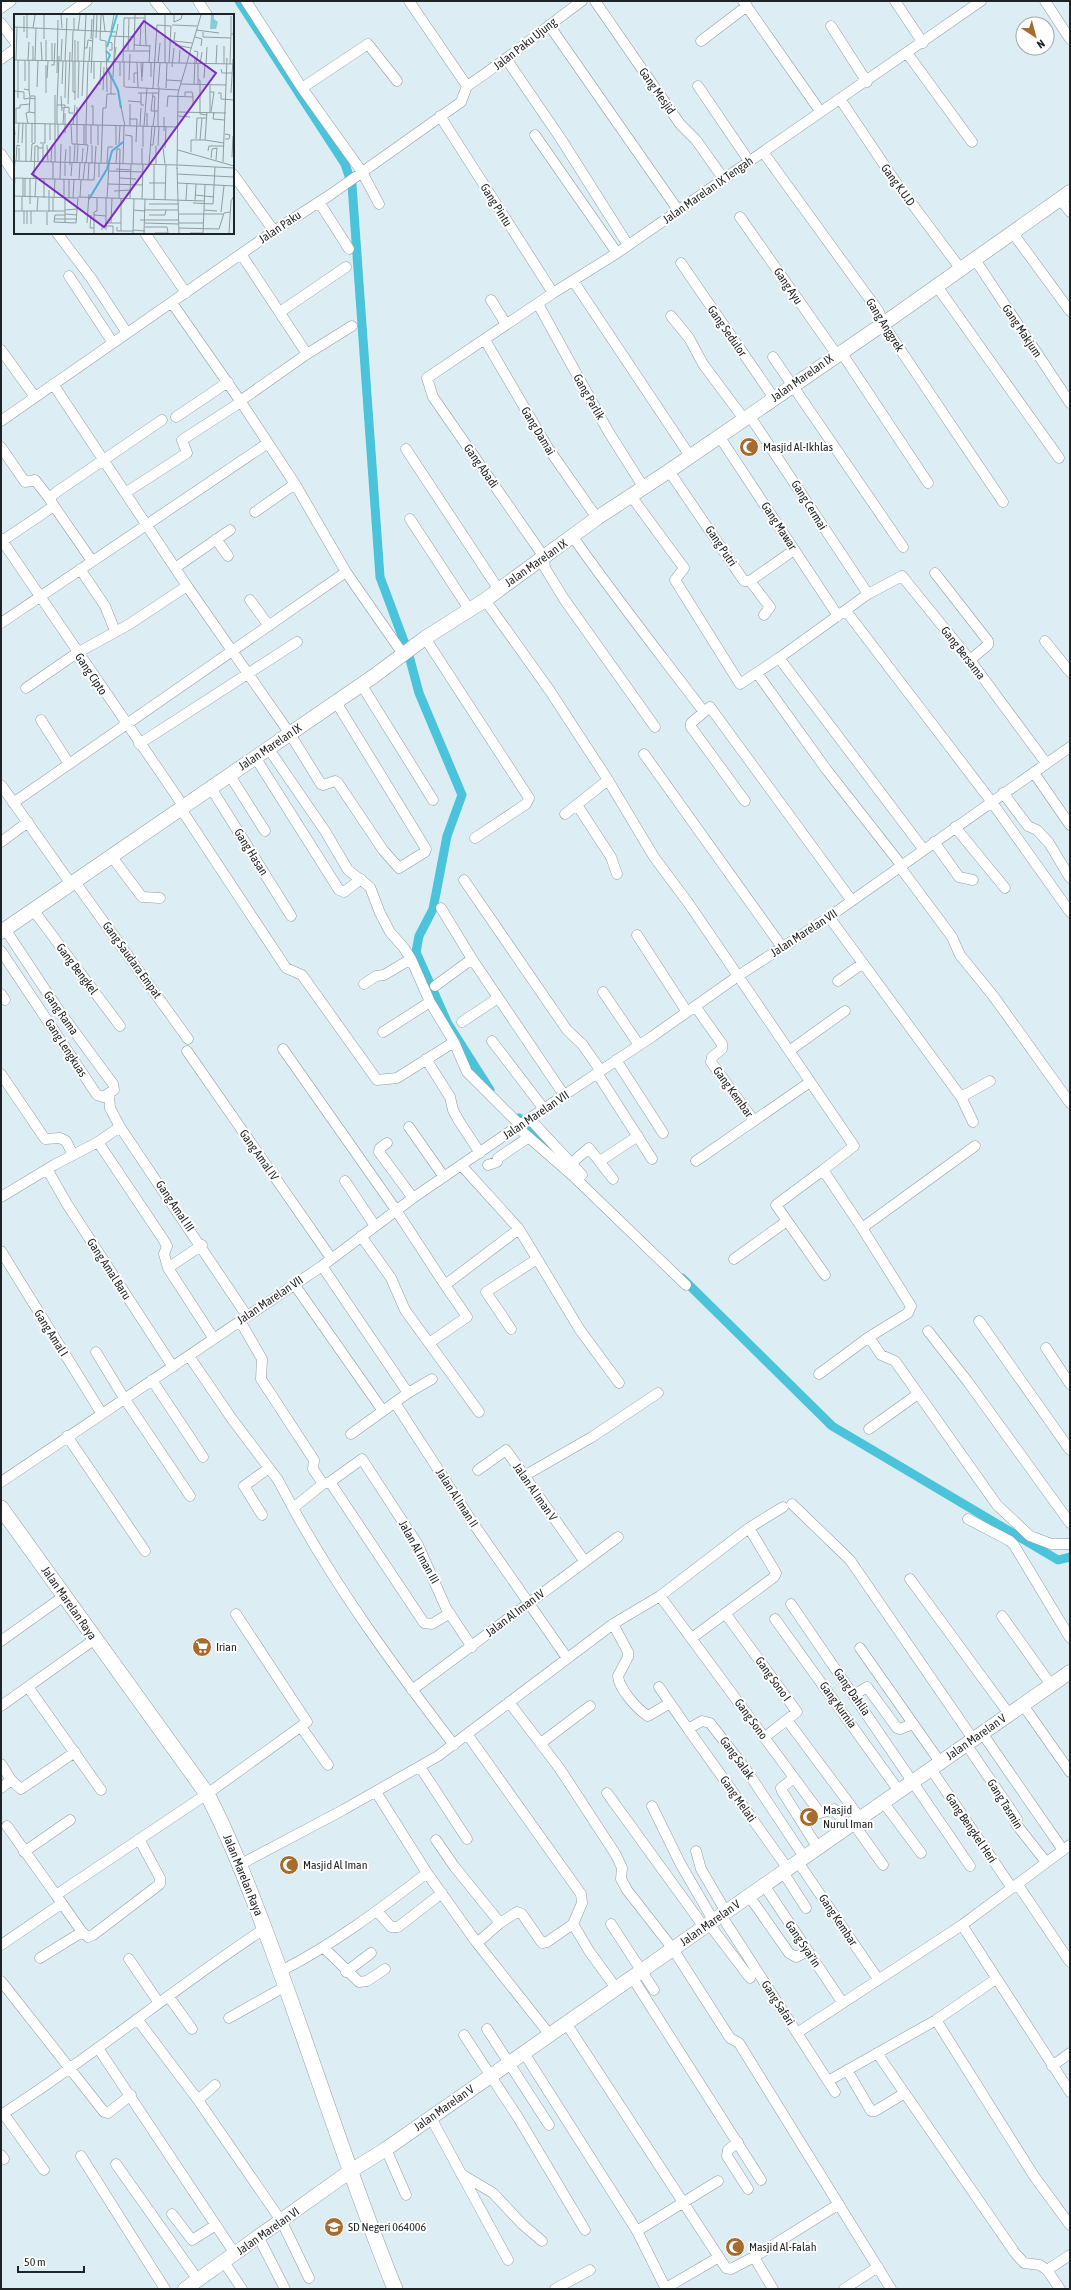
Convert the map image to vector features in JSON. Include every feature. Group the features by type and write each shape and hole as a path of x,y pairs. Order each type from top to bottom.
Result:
{"main road":[{"name":"Jalan Marelan IX","path":"3,931 112,857 229,774 290,734 412,647 485,600 597,518 644,488 883,324 974,258 1065,195"},
{"name":"Jalan Marelan Raya","path":"1,1508 207,1794 241,1864 325,2095 349,2172 395,2289"},
{"name":"Jalan Marelan V","path":"349,2172 431,2118 1051,1685 1068,1677"},
{"name":"Jalan Marelan VI","path":"185,2289 282,2222 349,2172"}],"street":[{"path":"1,8 11,1"},
{"path":"68,14 87,1"},
{"path":"155,1 165,14"},
{"path":"198,1 206,14"},
{"path":"246,1 360,174 378,204"},
{"path":"409,1 467,86"},
{"name":"Jalan Paku Ujung","path":"467,86 507,60 580,1"},
{"name":"Gang Mesjid","path":"595,1 680,124 696,140 723,178"},
{"path":"895,1 923,43"},
{"path":"1045,1 1070,39"},
{"name":"Jalan Marelan IX Tengah","path":"432,374 485,340 506,324 553,293 574,282 820,111 867,82 923,43 974,3"},
{"path":"701,41 745,4 820,111"},
{"path":"1,23 14,41"},
{"path":"549,25 678,210"},
{"path":"831,26 867,82"},
{"path":"302,88 368,44 397,81"},
{"path":"1,59 14,50"},
{"path":"907,53 972,142"},
{"path":"507,60 561,139 628,245"},
{"name":"Jalan Paku","path":"1,421 274,231 330,195 461,102 466,94 467,86"},
{"path":"698,86 749,161"},
{"name":"Gang K.U.D","path":"840,99 895,181 960,268"},
{"name":"Gang Pintu","path":"440,116 553,293"},
{"path":"535,135 617,253"},
{"name":"Gang Anggrek","path":"763,152 879,312 883,324 1003,502"},
{"path":"2,160 14,174"},
{"path":"234,175 274,231"},
{"path":"1065,195 1070,212"},
{"path":"318,202 350,248"},
{"name":"Gang Ayu","path":"740,217 839,353 928,484"},
{"path":"1012,232 1070,311"},
{"path":"57,234 91,278 127,333"},
{"path":"146,234 186,293"},
{"path":"241,254 307,354"},
{"name":"Gang Makjum","path":"974,258 1070,403"},
{"name":"Gang Sedulor","path":"681,263 774,398"},
{"path":"280,312 346,267"},
{"path":"69,276 113,343"},
{"path":"574,282 690,456"},
{"path":"936,285 1059,458"},
{"path":"491,300 506,324"},
{"path":"172,303 228,382 295,484 346,572 412,647 530,798 526,804 475,838"},
{"name":"Gang Parlik","path":"538,304 604,424 644,488"},
{"name":"Gang Cermai","path":"670,316 689,338 703,364 747,417 868,594"},
{"path":"125,493 187,452 182,440 307,354 352,326"},
{"name":"Gang Damai","path":"485,340 548,448 597,518"},
{"path":"1,350 35,397"},
{"path":"773,357 903,547"},
{"name":"Gang Abadi","path":"432,374 427,378 433,397 544,557"},
{"path":"176,417 228,382"},
{"path":"53,384 187,586 290,734 321,784 323,785 335,781 338,783 397,867 400,868 425,852 426,849 336,702"},
{"path":"2,540 103,461 162,420"},
{"name":"Gang Mawar","path":"719,436 794,550 842,614 991,801 1070,912"},
{"path":"1,623 268,443"},
{"path":"1,447 25,482 35,480 52,502 92,561"},
{"path":"406,449 499,590"},
{"name":"Gang Putri","path":"669,471 744,581 750,581 770,607 764,615"},
{"path":"255,512 295,484"},
{"path":"631,496 684,568 675,580 740,684 842,614 868,594"},
{"path":"410,519 470,610"},
{"path":"175,568 230,530"},
{"path":"573,537 604,581 625,606 704,712"},
{"path":"216,539 228,556"},
{"name":"Gang Cipto","path":"2,540 182,808 286,968 302,975 377,1080 397,1078 426,1059"},
{"path":"750,581 794,550"},
{"path":"544,557 545,568 564,599 655,727"},
{"path":"80,569 105,606 115,631"},
{"path":"13,803 346,572"},
{"path":"935,573 988,641 988,646 970,660"},
{"name":"Gang Bersama","path":"868,594 903,576 970,660 1046,763"},
{"path":"26,688 77,653 128,625 187,586"},
{"path":"250,600 269,626"},
{"path":"485,600 532,663 608,780 654,857 738,976 854,1146 776,1205 825,1275"},
{"path":"1045,641 1070,672"},
{"path":"139,744 297,642"},
{"path":"779,658 924,850"},
{"path":"757,673 826,769 901,866 952,937 960,955 994,997 1070,1103"},
{"path":"361,684 433,800"},
{"path":"745,801 691,727 691,723 704,712 712,708 852,901"},
{"path":"40,720 69,764"},
{"name":"Jalan Marelan VII","path":"1,1482 67,1436 173,1367 322,1266 413,1198 523,1122 639,1046 738,976 829,917 991,801 1070,747"},
{"path":"268,748 325,831 348,870 370,886 380,913 390,932 404,948 411,959 430,1002 454,1042 467,1072 523,1122 686,1284"},
{"path":"644,754 782,947"},
{"path":"255,757 339,890 344,892 362,879"},
{"path":"1034,773 1070,825"},
{"path":"229,774 265,831"},
{"path":"566,814 608,780"},
{"name":"Gang Saudara Empat","path":"1,785 188,1039"},
{"name":"Gang Hasan","path":"211,788 291,916"},
{"path":"1003,793 1028,826 1037,830 1049,843 1070,878"},
{"path":"577,805 611,857 617,874"},
{"path":"1,842 28,822"},
{"path":"956,826 1005,888"},
{"path":"934,842 958,877 974,880"},
{"path":"112,857 142,897 160,898"},
{"path":"464,880 567,1030 584,1046 652,1158"},
{"path":"441,908 472,959 564,1095"},
{"name":"Gang Bengkel","path":"34,911 120,1026"},
{"path":"829,917 961,1097 974,1122"},
{"name":"Gang Rama","path":"3,931 113,1084 114,1090 109,1094"},
{"path":"637,935 687,1012"},
{"name":"Gang Lengkuas","path":"1,951 97,1095 103,1097 109,1094"},
{"path":"364,984 376,976 384,975 411,959"},
{"path":"435,986 472,959"},
{"path":"838,981 863,963"},
{"path":"603,992 639,1046"},
{"path":"462,1022 498,998"},
{"path":"383,1032 430,1002"},
{"name":"Gang Kembar","path":"695,1006 722,1044 722,1049 712,1057 711,1062 754,1121"},
{"path":"789,1051 845,1011"},
{"path":"492,1041 544,1108"},
{"path":"454,1042 426,1059 450,1097 453,1110 459,1121 480,1153"},
{"path":"283,1049 396,1210 467,1318 429,1343"},
{"name":"Gang Amal IV","path":"187,1051 331,1258"},
{"path":"616,1060 663,1133"},
{"path":"1,1074 45,1139 60,1138 66,1141 73,1156"},
{"path":"961,1097 990,1081"},
{"path":"696,1161 810,1082"},
{"name":"Gang Amal III","path":"109,1094 110,1108 120,1127 202,1245 244,1318 262,1359 261,1379 314,1460 313,1469 326,1483 424,1623 432,1624 450,1613"},
{"path":"523,1122 529,1138 582,1175"},
{"path":"1,1197 47,1169 98,1142 120,1127"},
{"path":"409,1127 444,1177"},
{"path":"600,1161 638,1136"},
{"path":"488,1165 497,1162 498,1158 529,1138"},
{"path":"98,1142 166,1245 164,1254 168,1268 214,1339"},
{"path":"387,1143 380,1148 378,1152 382,1160 413,1198"},
{"path":"862,1228 975,1146"},
{"path":"568,1166 590,1148 613,1179"},
{"path":"461,1165 519,1229 580,1330 619,1384"},
{"name":"Gang Amal Baru","path":"47,1169 67,1204 173,1367"},
{"path":"819,1374 869,1337 908,1312 911,1306 862,1228 823,1170"},
{"path":"345,1181 375,1226"},
{"path":"734,1258 787,1221"},
{"path":"445,1285 519,1229"},
{"path":"361,1236 391,1278 405,1310 479,1412"},
{"path":"168,1268 202,1245"},
{"name":"Gang Amal I","path":"1,1251 102,1414"},
{"path":"511,1329 486,1292 537,1259"},
{"path":"322,1266 408,1394"},
{"path":"294,1284 383,1411"},
{"path":"979,1321 1070,1450"},
{"path":"928,1331 968,1382 1070,1523"},
{"path":"869,1337 881,1355 895,1361 997,1506 1030,1536 1051,1544 1070,1544"},
{"path":"1046,1348 1070,1384"},
{"path":"96,1352 124,1398 190,1496"},
{"path":"189,1356 232,1419 278,1480 316,1550 412,1690 454,1745"},
{"path":"350,1434 432,1379"},
{"path":"152,1380 203,1457"},
{"path":"524,1476 592,1437 658,1393"},
{"path":"869,1429 918,1394"},
{"name":"Jalan Al Iman II","path":"395,1403 566,1658"},
{"path":"67,1436 145,1551"},
{"name":"Jalan Al Iman V","path":"478,1470 506,1450 585,1562"},
{"name":"Jalan Al Iman III","path":"326,1483 362,1459 418,1545 450,1613 472,1647"},
{"path":"262,1515 244,1486 269,1468"},
{"path":"293,1508 326,1483"},
{"path":"241,1864 376,1792 420,1767 454,1745 612,1624 660,1596 749,1528 787,1506 850,1560 974,1739 1066,1848 962,1925 842,2002 797,2033"},
{"path":"968,1519 1010,1541 1014,1545 1070,1638"},
{"path":"692,1638 774,1577 776,1573 749,1528"},
{"name":"Jalan Al Iman IV","path":"412,1690 472,1647 528,1603 618,1537"},
{"path":"910,1578 1009,1714"},
{"path":"1,1641 64,1596"},
{"name":"Gang Sono","path":"660,1596 820,1813 834,1809 853,1823"},
{"name":"Gang Dahlia","path":"791,1604 914,1781 970,1866"},
{"name":"Gang Sono I","path":"725,1613 797,1712 765,1737"},
{"path":"1,1945 139,1839 207,1794 307,1722 236,1614"},
{"path":"1002,1616 1051,1685"},
{"name":"Gang Kurnia","path":"775,1619 899,1791"},
{"path":"612,1624 628,1652 628,1658 618,1676 626,1693 648,1716 670,1703"},
{"path":"1,1706 95,1639"},
{"name":"Gang Bengkel Heri","path":"860,1648 913,1724 935,1766 1015,1886 1070,1962"},
{"path":"659,1686 688,1729"},
{"path":"28,1687 101,1790"},
{"path":"854,1695 867,1687 897,1728 900,1729 913,1724"},
{"path":"509,1702 541,1743 616,1855 622,1868 621,1879 627,1890 673,1949 730,2038 738,2043 891,2289"},
{"path":"1023,1705 1070,1772"},
{"path":"541,1743 590,1706"},
{"path":"787,1720 853,1823 883,1865"},
{"name":"Gang Salak","path":"688,1729 702,1722 710,1723 745,1768 793,1865"},
{"path":"301,1727 328,1765"},
{"name":"Gang Melati","path":"688,1729 793,1865"},
{"path":"467,1734 581,1894 582,1902 573,1924 544,1943 538,1939 521,1913 513,1914 477,1943"},
{"name":"Gang Tasmin","path":"974,1739 1017,1819 1016,1824 1046,1862"},
{"path":"1,1764 11,1780 17,1787 22,1789 75,1752"},
{"path":"420,1767 467,1839"},
{"path":"794,1778 781,1788 782,1791 818,1848"},
{"path":"1,1788 11,1780"},
{"path":"376,1792 427,1873 477,1943 550,2035"},
{"path":"607,1793 715,1920"},
{"path":"883,1802 921,1853"},
{"path":"652,1806 680,1863 750,1978"},
{"path":"24,1852 70,1820"},
{"path":"7,1826 58,1900 82,1932 88,1937 93,1935 159,1886 160,1878 139,1839"},
{"path":"436,1840 454,1866 500,1923"},
{"path":"696,1851 715,1920"},
{"path":"793,1865 806,1908"},
{"name":"Gang Kembar","path":"793,1865 878,1979"},
{"path":"281,1971 324,1948 377,1911 427,1873"},
{"name":"Gang Syai'in","path":"764,1885 842,2002"},
{"path":"377,1911 394,1928 442,1892"},
{"path":"749,1896 789,1953 798,1956 808,1951"},
{"name":"Gang Safari","path":"715,1920 797,2033 835,2092"},
{"path":"573,1924 589,1951 616,1988"},
{"path":"611,1924 637,1974 761,2180"},
{"path":"962,1925 1070,2092"},
{"path":"44,2170 2,2114 70,2068 222,1957 264,1929"},
{"path":"40,1958 82,1932"},
{"path":"324,1948 346,1972 359,1982 363,1983 385,1969"},
{"path":"346,1972 371,1953"},
{"path":"129,1959 157,2004"},
{"path":"637,1974 654,1990"},
{"path":"828,2081 936,2020 996,1979"},
{"path":"2,1983 106,2113 131,2095"},
{"path":"229,2018 286,1986"},
{"path":"169,1996 192,2029"},
{"path":"136,2019 198,2100 282,2222 309,2278"},
{"path":"936,2020 1034,2176 1070,2225"},
{"path":"566,2023 726,2268 731,2269 754,2257 839,2204"},
{"path":"487,2029 508,2064 549,2125"},
{"path":"464,2035 490,2077 519,2119 586,2230"},
{"path":"98,2048 131,2095 216,2225 242,2289"},
{"path":"524,2053 637,2231 666,2289 719,2257"},
{"path":"877,2053 1015,2253 1024,2263 1040,2264 1047,2270 1060,2289"},
{"path":"1052,2066 1070,2054"},
{"path":"847,2070 871,2111 875,2111 905,2092"},
{"path":"198,2100 215,2085"},
{"path":"431,2118 508,2260"},
{"path":"738,2142 728,2150 727,2156 748,2189"},
{"path":"386,2149 406,2195"},
{"path":"81,2156 165,2289"},
{"path":"116,2164 198,2280"},
{"path":"461,2174 494,2193 522,2224 542,2241"},
{"path":"637,2231 683,2201 718,2181"},
{"path":"172,2214 192,2240 216,2225"},
{"path":"259,2238 285,2289"},
{"path":"1047,2270 1070,2255"},
{"path":"754,2257 773,2289"},
{"path":"844,2289 878,2267"},
{"path":"555,2289 590,2270"}],"waterway":[{"path":"239,1 345,164 352,185 380,577 408,652 419,693 462,795 447,836 433,909 419,936 416,952 448,1024 490,1090"},
{"path":"519,1118 560,1159"},
{"path":"682,1278 832,1426 1058,1560 1070,1557"}],"place":[{"name":"Masjid Al-Ikhlas","path":"749,447"},
{"name":"Irian","path":"202,1647"},
{"name":"Masjid Nurul Iman","path":"809,1817"},
{"name":"Masjid Al Iman","path":"289,1865"},
{"name":"SD Negeri 064006","path":"334,2227"},
{"name":"Masjid Al-Falah","path":"735,2247"}]}
